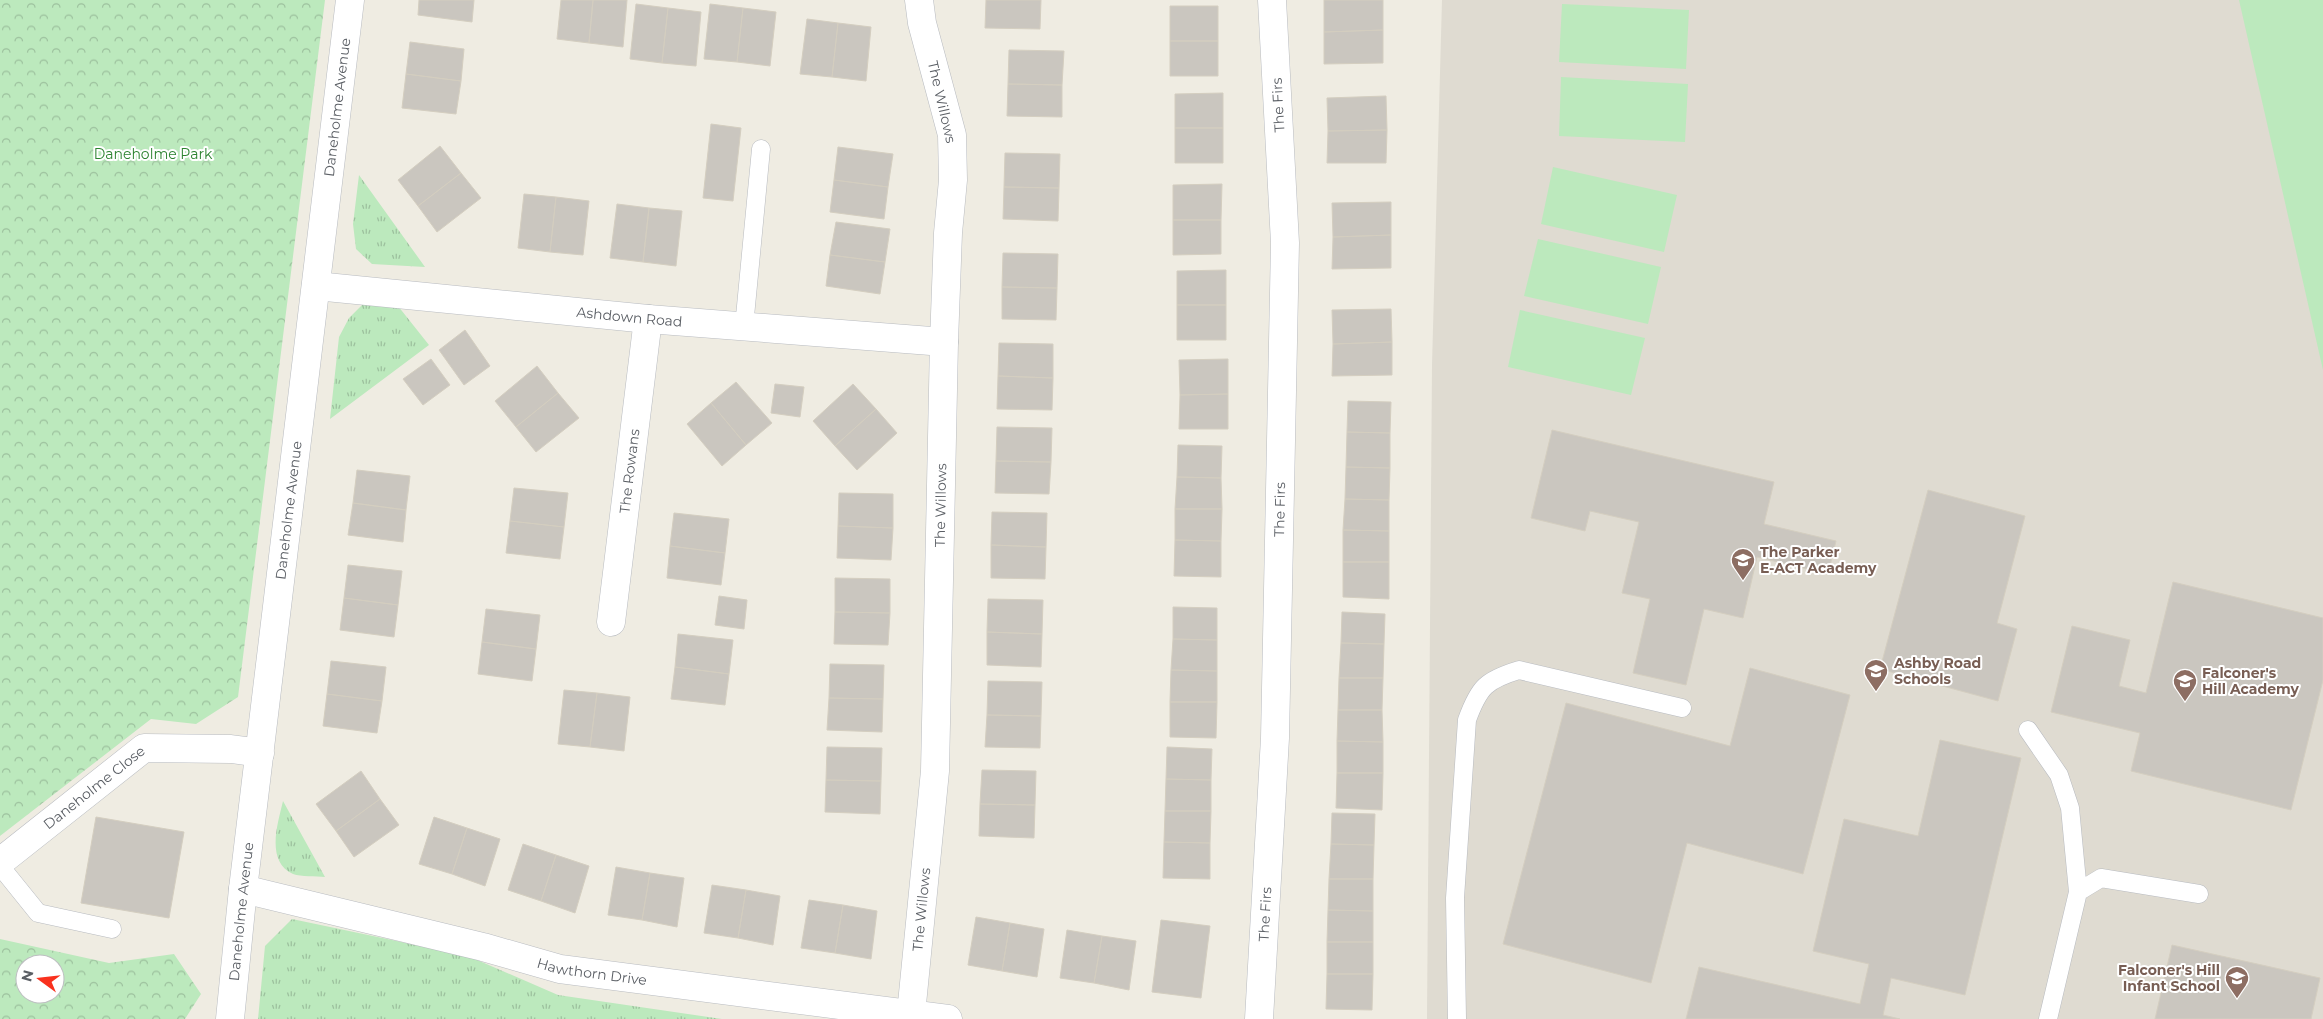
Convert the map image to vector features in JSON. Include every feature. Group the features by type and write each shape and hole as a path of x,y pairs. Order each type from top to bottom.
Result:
{"street":[{"name":"Daneholme Avenue","path":"230,1019 243,889 350,0"},
{"name":"The Willows","path":"911,1014 935,771 944,342 948,233 953,180 952,135 922,23 919,0"},
{"name":"The Firs","path":"1259,1019 1275,738 1285,253 1272,0"},
{"name":"Ashdown Road","path":"316,286 648,319 944,342"},
{"name":"The Rowans","path":"611,622 648,319"},
{"name":"Daneholme Close","path":"0,862 144,748 232,749 260,753"},
{"name":"Hawthorn Drive","path":"243,889 483,947 560,969 948,1019"}],"lane":[{"path":"744,327 761,149"},
{"path":"1456,1019 1455,898 1467,720 1475,698 1494,678 1519,670 1682,708"},
{"path":"2028,730 2059,775 2070,808 2078,892 2048,1019"},
{"path":"0,866 38,913 112,929"},
{"path":"2078,892 2101,878 2199,894"}],"shaded area":[{"name":"Ashby Road Schools","path":"1442,0 2323,0 2323,1019 1427,1019 1432,365"}],"green space":[{"name":"Daneholme Park","path":"0,0 325,0 238,697 196,724 151,719 0,836"},
{"path":"2239,0 2323,0 2323,370"},
{"path":"1562,4 1689,10 1686,69 1559,62"},
{"path":"1561,77 1688,84 1685,142 1559,136"},
{"path":"1553,167 1677,195 1664,252 1541,224"},
{"path":"359,175 425,267 372,264 356,249 353,224"},
{"path":"1538,239 1661,267 1648,324 1524,296"},
{"path":"362,305 398,306 429,345 330,419 339,337 349,318"},
{"path":"1520,310 1645,338 1631,395 1508,367"},
{"path":"283,801 325,877 293,874 284,868 279,860 276,851 276,841"},
{"path":"292,919 468,956 558,995 722,1019 258,1019 265,946"},
{"path":"0,939 109,963 174,954 201,994 185,1019 0,1019"}],"building":[{"path":"419,0 474,0 472,22 418,15"},
{"path":"561,0 593,0 589,43 557,39"},
{"path":"593,0 627,0 623,47 589,43"},
{"path":"986,0 1041,0 1040,29 985,28"},
{"path":"1324,0 1383,0 1383,30 1324,32"},
{"path":"636,4 668,8 662,63 630,59"},
{"path":"710,4 743,8 737,62 704,59"},
{"path":"1170,6 1218,6 1218,41 1170,41"},
{"path":"668,8 701,12 696,66 662,63"},
{"path":"743,8 776,12 770,66 737,62"},
{"path":"807,19 838,23 832,77 800,74"},
{"path":"838,23 871,27 866,81 832,77"},
{"path":"1383,30 1383,63 1324,64 1324,32"},
{"path":"1170,41 1218,41 1218,76 1170,76"},
{"path":"410,42 464,49 461,81 406,74"},
{"path":"1009,50 1064,51 1062,85 1008,84"},
{"path":"406,74 461,81 456,114 402,108"},
{"path":"1008,84 1062,85 1062,117 1007,116"},
{"path":"1223,93 1223,128 1175,128 1175,94"},
{"path":"1386,96 1387,130 1328,131 1327,98"},
{"path":"711,124 741,128 733,201 703,198"},
{"path":"1175,128 1223,128 1223,163 1175,163"},
{"path":"1387,130 1386,163 1327,163 1328,131"},
{"path":"440,146 461,173 418,206 398,180"},
{"path":"838,147 893,154 888,187 834,180"},
{"path":"1005,153 1060,154 1059,188 1004,187"},
{"path":"461,173 481,198 437,232 418,206"},
{"path":"834,180 888,187 884,219 830,212"},
{"path":"1222,184 1221,220 1173,220 1173,185"},
{"path":"1004,187 1059,188 1058,221 1003,219"},
{"path":"524,194 556,197 550,252 518,248"},
{"path":"556,197 589,201 583,255 550,252"},
{"path":"1391,202 1391,235 1333,237 1332,203"},
{"path":"617,204 649,208 643,262 610,258"},
{"path":"649,208 682,211 676,266 643,262"},
{"path":"1173,220 1221,220 1221,254 1173,255"},
{"path":"836,222 890,229 885,262 830,255"},
{"path":"1391,235 1391,268 1332,269 1333,237"},
{"path":"1003,253 1058,254 1057,288 1002,287"},
{"path":"830,255 885,262 880,294 826,286"},
{"path":"1226,270 1226,305 1177,305 1177,271"},
{"path":"1002,287 1057,288 1056,320 1002,319"},
{"path":"1177,305 1226,305 1226,340 1177,340"},
{"path":"1391,309 1392,342 1333,344 1332,310"},
{"path":"465,330 490,366 464,385 439,350"},
{"path":"1392,342 1392,375 1332,376 1333,344"},
{"path":"999,343 1053,344 1053,378 998,376"},
{"path":"431,359 450,385 423,405 403,379"},
{"path":"1228,359 1228,394 1180,395 1179,360"},
{"path":"537,366 558,393 516,427 495,401"},
{"path":"998,376 1053,378 1052,410 997,409"},
{"path":"736,382 772,423 746,445 711,403"},
{"path":"775,384 804,387 800,417 771,413"},
{"path":"853,384 876,409 835,446 813,421"},
{"path":"558,393 579,418 536,452 516,427"},
{"path":"1228,394 1228,429 1179,429 1180,395"},
{"path":"1348,401 1391,402 1390,433 1347,432"},
{"path":"711,403 746,445 722,466 687,424"},
{"path":"876,409 897,433 857,470 835,446"},
{"path":"997,427 1052,428 1051,462 996,461"},
{"path":"1552,430 1774,482 1764,524 1836,541 1828,574 1757,557 1743,618 1704,609 1686,685 1633,673 1650,599 1622,593 1639,522 1590,511 1585,531 1531,518"},
{"path":"1347,432 1390,433 1390,468 1346,467"},
{"path":"1178,445 1222,446 1221,478 1177,477"},
{"path":"996,461 1051,462 1049,494 995,493"},
{"path":"1346,467 1390,468 1389,500 1345,499"},
{"path":"357,470 410,476 406,510 353,503"},
{"path":"1177,477 1221,478 1222,509 1175,509"},
{"path":"514,488 568,493 564,527 510,521"},
{"path":"1928,490 2025,516 1997,623 2017,629 1998,701 1880,669"},
{"path":"839,493 893,494 893,528 838,526"},
{"path":"1345,499 1389,500 1389,531 1343,530"},
{"path":"353,503 406,510 403,542 348,535"},
{"path":"1175,509 1222,509 1221,541 1175,540"},
{"path":"992,512 1047,513 1046,547 991,545"},
{"path":"674,513 729,519 725,553 670,546"},
{"path":"510,521 564,527 560,559 506,553"},
{"path":"838,526 893,528 891,560 837,558"},
{"path":"1343,530 1389,531 1389,562 1343,562"},
{"path":"1175,540 1221,541 1221,577 1174,576"},
{"path":"991,545 1046,547 1045,579 991,578"},
{"path":"670,546 725,553 721,585 667,578"},
{"path":"1343,562 1389,562 1389,599 1343,597"},
{"path":"348,565 402,571 398,605 344,598"},
{"path":"835,578 890,579 890,613 835,612"},
{"name":"Falconer's Hill Academy","path":"2173,582 2323,618 2323,680 2291,810 2131,771 2140,733 2051,712 2072,626 2130,640 2119,686 2146,693"},
{"path":"719,596 747,600 744,629 715,625"},
{"path":"344,598 398,605 394,637 340,630"},
{"path":"988,599 1043,600 1042,634 987,632"},
{"path":"1173,607 1217,608 1217,640 1173,639"},
{"path":"486,609 540,615 536,649 482,642"},
{"path":"835,612 890,613 888,645 834,644"},
{"path":"1342,612 1385,614 1384,644 1341,643"},
{"path":"987,632 1042,634 1041,667 987,665"},
{"path":"678,634 733,640 729,674 675,667"},
{"path":"1173,639 1217,640 1217,671 1171,670"},
{"path":"482,642 536,649 532,681 478,674"},
{"path":"1341,643 1384,644 1383,678 1339,678"},
{"path":"331,661 386,667 382,701 327,694"},
{"path":"830,664 884,665 883,699 829,698"},
{"path":"675,667 729,674 725,705 671,699"},
{"path":"1750,668 1850,695 1803,874 1687,843 1651,983 1503,944 1566,703 1730,746"},
{"path":"1171,670 1217,671 1217,702 1170,702"},
{"path":"1339,678 1383,678 1382,710 1338,710"},
{"path":"988,681 1042,682 1041,716 987,715"},
{"path":"564,690 597,693 590,747 558,744"},
{"path":"597,693 630,697 624,751 590,747"},
{"path":"327,694 382,701 377,733 323,726"},
{"path":"829,698 883,699 882,732 827,730"},
{"path":"1170,702 1217,702 1216,738 1170,737"},
{"path":"1338,710 1382,710 1383,742 1337,741"},
{"path":"987,715 1041,716 1040,748 985,747"},
{"path":"1940,740 2021,758 1965,995 1891,978 1883,1015 1900,1019 1686,1019 1699,967 1860,1004 1869,964 1813,951 1844,819 1918,836"},
{"path":"1337,741 1383,742 1383,773 1337,773"},
{"path":"827,747 882,748 881,781 826,780"},
{"path":"1167,747 1212,749 1211,780 1166,779"},
{"path":"982,770 1036,771 1035,805 980,804"},
{"path":"361,771 380,799 336,831 316,804"},
{"path":"1337,773 1383,773 1382,810 1336,808"},
{"path":"1166,779 1211,780 1211,811 1165,811"},
{"path":"826,780 881,781 880,814 825,812"},
{"path":"380,799 399,825 354,857 336,831"},
{"path":"980,804 1035,805 1034,838 979,836"},
{"path":"1165,811 1211,811 1210,843 1164,842"},
{"path":"1332,813 1375,814 1374,845 1331,844"},
{"path":"96,817 184,832 169,918 81,903"},
{"path":"434,817 467,828 452,874 419,864"},
{"path":"467,828 500,839 485,886 452,874"},
{"path":"1164,842 1210,843 1210,879 1163,878"},
{"path":"523,844 556,855 541,901 508,890"},
{"path":"1331,844 1374,845 1373,879 1329,879"},
{"path":"556,855 589,866 575,913 541,901"},
{"path":"616,867 650,873 642,920 608,915"},
{"path":"650,873 684,878 677,927 642,920"},
{"path":"1329,879 1373,879 1373,911 1328,910"},
{"path":"712,885 746,890 738,938 704,933"},
{"path":"746,890 780,896 773,945 738,938"},
{"path":"809,900 843,905 835,953 801,948"},
{"path":"843,905 877,911 871,959 835,953"},
{"path":"1328,910 1373,911 1373,942 1327,942"},
{"path":"976,917 1010,923 1002,971 968,965"},
{"path":"1161,920 1210,926 1201,998 1152,992"},
{"path":"1010,923 1044,929 1037,977 1002,971"},
{"path":"1067,930 1102,936 1094,983 1060,978"},
{"path":"1102,936 1136,941 1129,990 1094,983"},
{"path":"1327,942 1373,942 1373,974 1327,974"},
{"name":"Falconer's Hill Infant School","path":"2172,945 2320,978 2311,1019 2155,1019"},
{"path":"1327,974 1373,974 1372,1010 1326,1009"}],"place":[{"name":"The Parker E-ACT Academy","path":"1743,581"},
{"name":"Ashby Road Schools","path":"1876,692"},
{"name":"Falconer's Hill Academy","path":"2185,702"},
{"name":"Falconer's Hill Infant School","path":"2237,999"}]}
